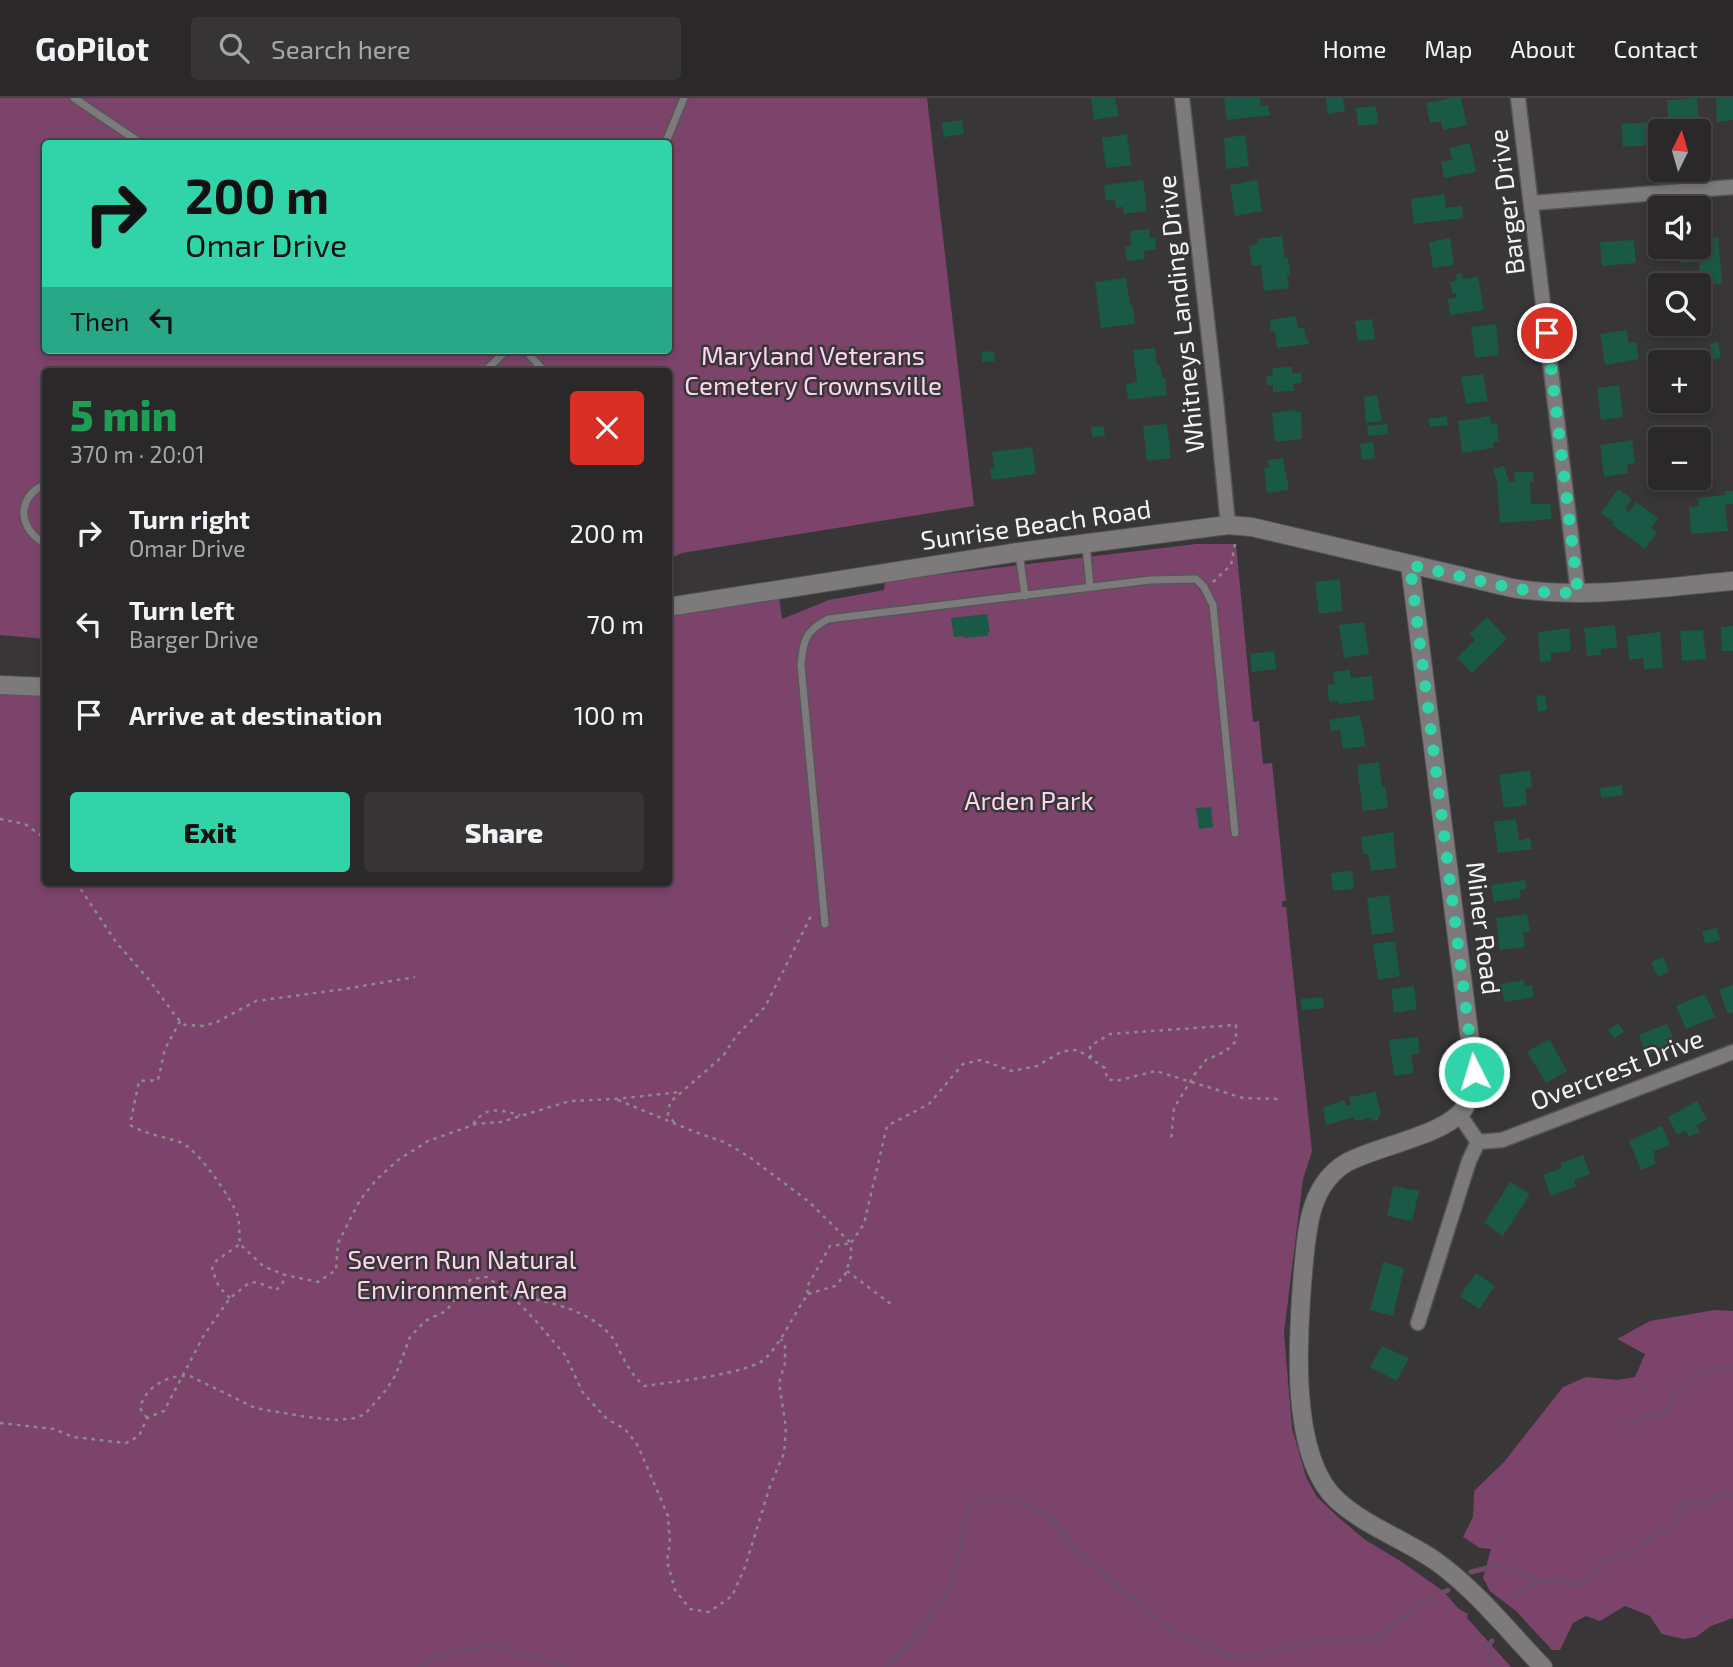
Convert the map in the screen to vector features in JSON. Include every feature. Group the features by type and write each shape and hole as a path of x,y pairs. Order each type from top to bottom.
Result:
{"street":[{"name":"Whitneys Landing Drive","path":"1182,98 1216,400 1227,525"},
{"name":"Barger Drive","path":"1518,98 1578,593"},
{"path":"1531,203 1733,187"},
{"name":"Sunrise Beach Road","path":"672,606 1019,552 1227,525 1252,527 1410,565 1539,592 1578,593 1733,581"},
{"name":"Miner Road","path":"1410,565 1471,1038 1474,1072 1472,1089 1459,1114"},
{"path":"0,685 42,687"},
{"name":"Overcrest Drive","path":"1478,1142 1502,1140 1733,1052"},
{"path":"1418,1323 1469,1161 1478,1142 1459,1114 1450,1122 1430,1131 1360,1156 1343,1165 1331,1175 1316,1198 1309,1220 1301,1292 1299,1354 1304,1426 1315,1467 1326,1488 1336,1499 1360,1517 1438,1562 1455,1576 1543,1667"}],"lane":[{"path":"74,98 136,140"},
{"path":"667,140 684,98"},
{"path":"488,368 504,354"},
{"path":"529,354 541,368"},
{"path":"42,486 29,496 24,507 24,519 27,530 42,542"},
{"path":"1086,545 1090,587"},
{"path":"1019,552 1025,596"},
{"path":"825,924 801,665 803,646 812,627 828,620 1090,587 1181,578 1196,579 1204,587 1213,605 1235,833"}],"path":[{"path":"1204,587 1216,580 1231,565 1235,536 1227,525"},
{"path":"0,819 25,824 42,836"},
{"path":"79,886 116,942 185,1025 203,1026 217,1022 256,1001 415,977"},
{"path":"674,1122 668,1115 670,1102 723,1056 737,1035 765,1007 823,895"},
{"path":"180,1021 165,1049 158,1080 139,1081 130,1125 145,1134 183,1143 191,1149 225,1189 237,1216 240,1244 263,1266 285,1275 318,1282 337,1270 338,1244 360,1200 376,1180 398,1160 428,1140 570,1101 616,1100 680,1092"},
{"path":"1091,1058 1090,1046 1110,1034 1236,1026 1236,1041 1226,1051 1206,1060 1174,1108 1171,1141"},
{"path":"808,1294 835,1286 847,1271 852,1256 851,1243 864,1224 887,1126 929,1104 963,1064 981,1060 1012,1071 1037,1066 1063,1051 1078,1049 1105,1068 1107,1079 1116,1081 1156,1071 1243,1098 1279,1099"},
{"path":"616,1100 724,1142 748,1156 808,1201 851,1243"},
{"path":"472,1126 480,1115 488,1111 523,1115"},
{"path":"510,1294 544,1300 574,1311 600,1326 612,1336 633,1377 644,1386 744,1369 764,1360 808,1294 807,1287 830,1246 851,1243"},
{"path":"229,1298 219,1287 212,1269 216,1261 240,1244"},
{"path":"847,1271 892,1305"},
{"path":"0,1423 54,1429 73,1437 126,1443 139,1436 147,1418 164,1411 204,1335 229,1298 249,1283 257,1282 276,1290 282,1285 285,1275"},
{"path":"147,1418 140,1408 148,1391 169,1378 183,1375 255,1408 336,1420 356,1418 365,1414 386,1390 396,1374 410,1337 425,1321 446,1311 471,1279 487,1277 510,1294 565,1355 583,1393 607,1419 625,1429 638,1446 668,1516 670,1542 667,1561 675,1590 690,1609 709,1612 732,1596 745,1567 783,1453 786,1428 779,1382 785,1363 785,1345 780,1339"}],"green space":[{"name":"Maryland Veterans Cemetery Crownsville","path":"0,98 927,98 974,506 682,553 672,558 672,368 42,368 42,639 0,635"},
{"name":"Severn Run Natural Environment Area","path":"1196,544 1236,544 1253,722 1259,721 1263,764 1272,763 1286,901 1282,901 1282,907 1286,907 1312,1151 1303,1179 1284,1333 1292,1428 1306,1477 1317,1497 1364,1539 1443,1591 1459,1609 1468,1614 1467,1618 1511,1667 0,1667 0,692 42,696 42,886 672,886 672,612 779,596 782,619 829,600 884,590 885,581"},
{"path":"1715,1310 1733,1311 1733,1618 1711,1626 1696,1637 1683,1639 1662,1634 1650,1616 1625,1606 1600,1621 1586,1616 1573,1623 1560,1650 1552,1650 1516,1611 1490,1591 1483,1578 1491,1549 1480,1548 1463,1537 1473,1517 1474,1491 1504,1462 1563,1387 1586,1377 1617,1380 1635,1377 1645,1354 1617,1339 1650,1321"}],"building":[{"path":"1091,98 1115,98 1119,116 1094,120"},
{"path":"1224,98 1260,98 1261,106 1268,105 1270,115 1227,120"},
{"path":"1326,98 1343,98 1345,111 1328,114"},
{"path":"1461,98 1467,125 1443,130 1441,121 1430,123 1426,103"},
{"path":"1697,98 1699,119 1668,119 1667,100"},
{"path":"1716,98 1733,98 1733,120 1717,122"},
{"path":"1376,106 1378,124 1358,126 1356,108"},
{"path":"962,120 964,134 944,137 942,123"},
{"path":"1648,122 1648,145 1623,147 1621,124"},
{"path":"1127,134 1131,165 1106,168 1102,138"},
{"path":"1245,135 1249,166 1226,169 1224,138"},
{"path":"1470,143 1476,172 1444,178 1441,162 1452,160 1449,148"},
{"path":"1143,180 1147,211 1124,214 1123,207 1116,208 1115,199 1106,201 1104,185"},
{"path":"1257,180 1262,211 1235,216 1230,185"},
{"path":"1444,194 1446,208 1462,206 1463,218 1414,224 1411,199"},
{"path":"1149,229 1150,238 1155,237 1156,249 1144,251 1145,259 1127,261 1125,247 1131,246 1130,231"},
{"path":"1282,236 1285,258 1288,258 1289,288 1264,291 1261,265 1252,266 1249,246 1258,244 1257,239"},
{"path":"1718,237 1722,284 1711,285 1711,273 1700,273 1699,262 1680,263 1680,259 1711,259 1711,238"},
{"path":"1450,238 1454,265 1433,268 1429,242"},
{"path":"1634,240 1636,263 1602,266 1600,242"},
{"path":"1462,273 1463,279 1478,277 1484,310 1450,315 1448,299 1457,298 1456,293 1452,293 1450,282 1457,280 1456,274"},
{"path":"1126,278 1135,324 1101,328 1095,282"},
{"path":"1296,316 1298,328 1304,328 1309,344 1277,348 1275,331 1271,332 1270,320"},
{"path":"1372,319 1375,339 1358,341 1355,321"},
{"path":"1496,324 1499,355 1475,358 1471,327"},
{"path":"1626,330 1629,343 1636,342 1639,359 1605,365 1600,334"},
{"path":"1718,342 1721,358 1713,359 1710,344"},
{"path":"1155,348 1157,365 1160,365 1162,378 1165,378 1167,395 1128,400 1126,384 1137,382 1133,350"},
{"path":"994,351 995,361 982,362 982,352"},
{"path":"1292,367 1292,373 1301,373 1302,383 1293,384 1294,391 1273,392 1273,385 1267,385 1266,376 1273,375 1272,368"},
{"path":"1483,374 1488,401 1466,404 1461,377"},
{"path":"1619,385 1623,417 1601,420 1597,388"},
{"path":"1377,395 1382,421 1366,423 1364,397"},
{"path":"1295,410 1301,412 1302,439 1275,442 1272,413"},
{"path":"1447,416 1448,425 1430,427 1428,419"},
{"path":"1490,416 1491,424 1497,423 1499,441 1493,442 1494,448 1462,453 1458,421"},
{"path":"1167,424 1171,458 1147,461 1143,426"},
{"path":"1387,424 1388,434 1368,436 1367,426"},
{"path":"1104,426 1105,436 1092,437 1091,427"},
{"path":"1632,440 1635,463 1627,464 1628,473 1604,477 1600,445"},
{"path":"1373,442 1375,458 1362,460 1360,444"},
{"path":"1032,447 1036,474 992,480 992,452"},
{"path":"1283,458 1289,490 1267,493 1264,468 1269,468 1268,460"},
{"path":"1504,466 1509,482 1515,481 1514,472 1533,472 1534,482 1530,482 1531,504 1550,504 1552,519 1500,523 1497,483 1493,469"},
{"path":"1618,489 1632,499 1625,509 1629,512 1636,502 1658,518 1651,528 1657,532 1645,549 1612,525 1614,522 1601,513"},
{"path":"1725,491 1733,491 1733,504 1725,505 1728,531 1691,534 1689,507 1699,506 1698,498 1725,495"},
{"path":"1340,579 1342,611 1319,614 1315,582"},
{"path":"987,614 990,632 987,633 988,636 954,637 951,618"},
{"path":"1487,617 1507,639 1472,673 1457,658 1475,640 1470,634"},
{"path":"1364,622 1369,654 1344,658 1339,625"},
{"path":"1615,625 1617,648 1601,649 1601,655 1587,656 1584,628"},
{"path":"1733,626 1733,651 1722,651 1721,627"},
{"path":"1569,628 1571,651 1551,653 1551,661 1540,662 1538,632"},
{"path":"1703,630 1706,659 1682,661 1680,631"},
{"path":"1660,632 1663,668 1644,669 1643,658 1629,660 1627,636"},
{"path":"1274,651 1276,669 1252,672 1250,654"},
{"path":"1350,670 1351,678 1372,676 1374,700 1339,704 1338,701 1329,702 1327,685 1335,684 1333,672"},
{"path":"1545,695 1547,710 1538,712 1536,696"},
{"path":"1360,715 1366,746 1343,749 1340,730 1331,731 1329,720"},
{"path":"1379,762 1388,808 1363,811 1357,765"},
{"path":"1530,770 1532,787 1525,788 1527,805 1504,808 1499,775"},
{"path":"1622,785 1623,795 1601,798 1600,788"},
{"path":"1211,807 1213,827 1199,829 1196,808"},
{"path":"1516,819 1519,840 1530,838 1532,849 1498,853 1494,822"},
{"path":"1393,832 1396,868 1371,871 1368,854 1363,854 1361,837"},
{"path":"1352,871 1354,889 1333,891 1331,873"},
{"path":"1525,880 1526,889 1520,890 1521,898 1494,902 1491,885"},
{"path":"1389,895 1394,932 1372,935 1367,898"},
{"path":"1527,914 1530,931 1523,932 1525,947 1500,950 1496,918"},
{"path":"1717,928 1720,940 1705,944 1702,931"},
{"path":"1395,941 1400,976 1378,980 1373,944"},
{"path":"1663,957 1669,972 1658,977 1651,962"},
{"path":"1524,980 1525,986 1532,985 1534,997 1505,1002 1500,984"},
{"path":"1733,985 1733,1012 1728,1014 1719,990"},
{"path":"1414,986 1417,1009 1394,1013 1391,989"},
{"path":"1705,994 1715,1017 1686,1029 1676,1006"},
{"path":"1323,997 1324,1008 1302,1010 1301,999"},
{"path":"1618,1023 1624,1032 1614,1038 1608,1030"},
{"path":"1667,1024 1675,1043 1646,1055 1639,1035"},
{"path":"1418,1037 1420,1053 1411,1055 1414,1073 1394,1076 1389,1040"},
{"path":"1549,1039 1567,1071 1546,1083 1527,1052"},
{"path":"1376,1092 1381,1116 1378,1116 1378,1120 1371,1121 1371,1118 1355,1121 1354,1117 1326,1125 1323,1107 1345,1100 1346,1106 1351,1105 1349,1097"},
{"path":"1697,1101 1707,1120 1696,1125 1700,1132 1689,1137 1686,1130 1677,1135 1668,1117"},
{"path":"1662,1126 1670,1145 1654,1151 1656,1164 1641,1170 1629,1141"},
{"path":"1583,1155 1590,1174 1574,1180 1576,1186 1551,1196 1543,1175 1561,1168 1561,1163"},
{"path":"1510,1182 1530,1194 1503,1236 1484,1223"},
{"path":"1393,1186 1419,1191 1412,1221 1387,1216"},
{"path":"1383,1262 1404,1268 1393,1316 1370,1310"},
{"path":"1476,1273 1495,1286 1479,1309 1460,1296"},
{"path":"1382,1346 1409,1358 1397,1381 1370,1367"}],"waterway":[{"path":"1625,1424 1664,1412 1676,1394 1699,1374 1733,1366"},
{"path":"1471,1572 1499,1565 1541,1581 1581,1583 1606,1560 1631,1551 1653,1536 1673,1528 1686,1500 1706,1504 1720,1494 1733,1496"},
{"path":"887,1667 915,1638 946,1595 956,1569 966,1518 971,1505 983,1498 1010,1499 1048,1514 1073,1548 1170,1630 1237,1659 1315,1642 1379,1637 1419,1604 1448,1590"},
{"path":"1512,1596 1541,1581"},
{"path":"1492,1641 1487,1647 1495,1667"},
{"path":"420,1667 438,1655 493,1645 565,1667"}],"route":[{"path":"1474,1072 1410,565 1512,588 1578,593 1547,333"}],"park label":[{"name":"Arden Park","path":"1029,801"}]}
